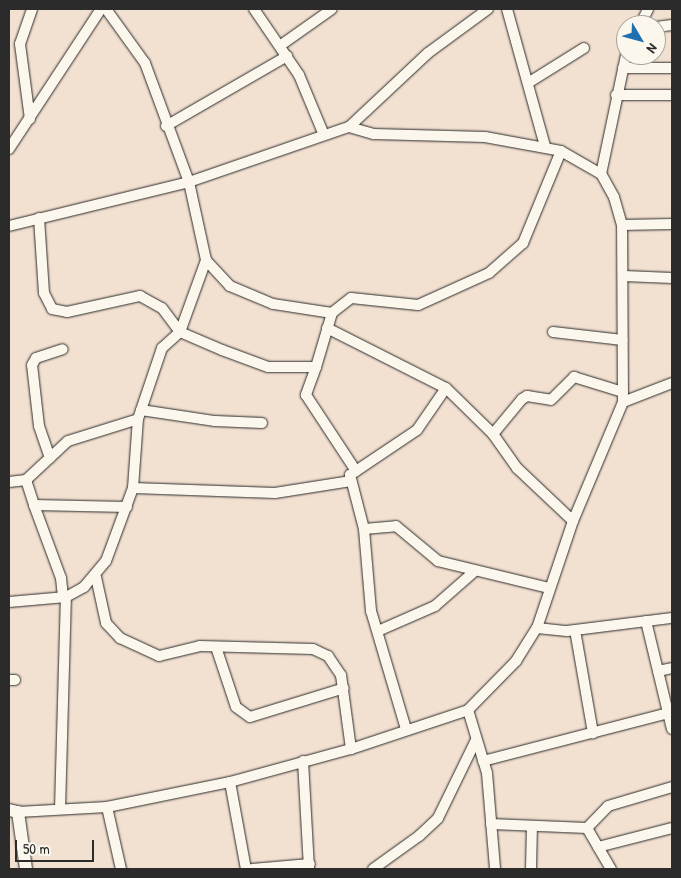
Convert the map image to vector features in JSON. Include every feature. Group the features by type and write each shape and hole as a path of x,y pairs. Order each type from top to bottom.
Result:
{"street":[{"path":"30,119 20,44 32,9"},
{"path":"9,149 101,9"},
{"path":"106,9 145,63 166,126 190,182 206,260 230,286 264,300 332,312"},
{"path":"254,9 287,56 311,99 324,135"},
{"path":"280,45 332,9"},
{"path":"9,226 190,182 349,127 428,53 488,9"},
{"path":"507,9 545,146"},
{"path":"528,83 584,48"},
{"path":"166,126 287,56"},
{"path":"601,174 624,65"},
{"path":"623,68 672,68"},
{"path":"616,95 672,95"},
{"path":"26,869 13,811 107,806 230,782 351,749 406,729 468,710 516,661 537,628 573,521 623,397 624,276 622,225 614,197 601,174 561,151 545,146 485,137 374,134 349,127"},
{"path":"406,729 372,611 364,529 354,476 306,395 332,312 351,298 418,305 489,273 523,243 561,151"},
{"path":"39,218 44,293 52,309 67,312 140,296 162,308 180,332 268,367 316,367"},
{"path":"622,225 672,224"},
{"path":"9,602 64,598 96,577 106,561 133,488 139,414 162,348 180,332 206,260"},
{"path":"624,276 672,278"},
{"path":"327,328 446,388 494,434 517,468 573,521"},
{"path":"553,332 623,340"},
{"path":"50,458 39,426 32,365 36,358 63,348"},
{"path":"494,434 522,399 528,396 551,400 574,377 623,397 672,383"},
{"path":"133,488 275,493 354,476 417,430 446,388"},
{"path":"9,482 26,480 68,441 139,414 262,423"},
{"path":"26,480 61,578 64,598 60,809"},
{"path":"34,505 127,507"},
{"path":"364,529 396,526 438,562 549,588"},
{"path":"378,631 435,606 475,571"},
{"path":"96,577 106,623 120,638 159,656 200,646 216,648 314,649 336,666 344,688 351,749"},
{"path":"537,628 575,630 672,618"},
{"path":"646,621 670,713 672,729"},
{"path":"575,630 593,734"},
{"path":"216,648 236,707 250,717 344,688"},
{"path":"658,671 672,668"},
{"path":"468,710 483,761 496,869"},
{"path":"483,761 670,713"},
{"path":"373,869 419,836 438,818 476,740"},
{"path":"252,869 309,866 304,761"},
{"path":"230,782 246,869"},
{"path":"492,824 587,828 608,806 672,787"},
{"path":"107,806 121,869"},
{"path":"531,869 532,826"},
{"path":"587,828 610,869"},
{"path":"598,847 672,828"}]}
